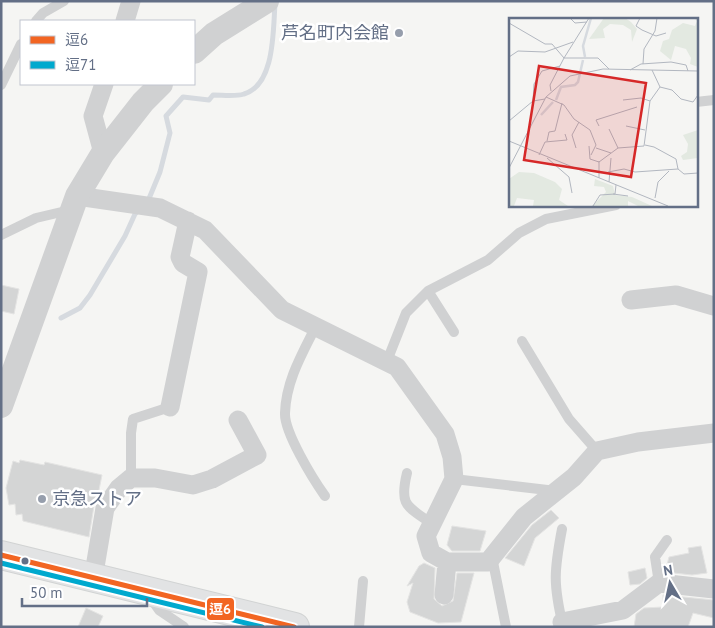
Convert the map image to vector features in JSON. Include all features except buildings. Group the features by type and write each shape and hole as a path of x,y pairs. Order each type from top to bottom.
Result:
{"highway":[{"path":"1,555 295,627"}],"street":[{"path":"125,20 131,1"},
{"path":"195,51 214,34 267,1"},
{"path":"103,153 93,116 104,85"},
{"path":"1,406 74,203 103,153 143,102 160,85"},
{"path":"74,203 160,208 206,230 282,310 397,367 445,434 452,457 454,479 426,536 431,553 447,562 488,562 524,517 574,477 598,451 638,442 714,433"},
{"path":"170,407 198,272 183,263 180,257 188,221"},
{"path":"632,300 676,295 714,306"},
{"path":"93,579 105,508 119,488 131,478 154,478 193,484 212,479 257,455 238,420"},
{"path":"444,595 447,562"},
{"path":"563,624 623,610 659,583 714,589"}],"lane":[{"path":"37,20 43,13 64,1"},
{"path":"1,85 20,46"},
{"path":"698,102 714,100"},
{"path":"1,235 36,218 74,203"},
{"path":"387,361 406,313 428,292 488,260 518,233 546,219 611,206"},
{"path":"428,292 454,332"},
{"path":"316,326 293,371 284,414 294,443 324,496"},
{"path":"522,341 569,419 598,451"},
{"path":"131,478 131,433 133,419 170,407"},
{"path":"407,473 402,492 407,505 432,524"},
{"path":"454,479 556,491"},
{"path":"562,529 554,571 556,598 563,624"},
{"path":"659,583 655,557 667,540"},
{"path":"492,556 506,627"},
{"path":"359,627 363,581"},
{"path":"147,592 159,610 184,627"}],"waterway":[{"path":"148,201 160,172 170,133 166,116 183,97 209,100 213,95 240,95 254,89 262,80 267,68 272,42 275,4"},
{"path":"61,318 80,308 90,295 125,236 135,214 140,209"}],"transit line":[{"name":"逗6","path":"1,555 294,627"},
{"name":"逗71","path":"1,563 262,627"}],"place":[{"name":"芦名町内会館","path":"399,33"},
{"name":"京急ストア","path":"42,499"}]}
